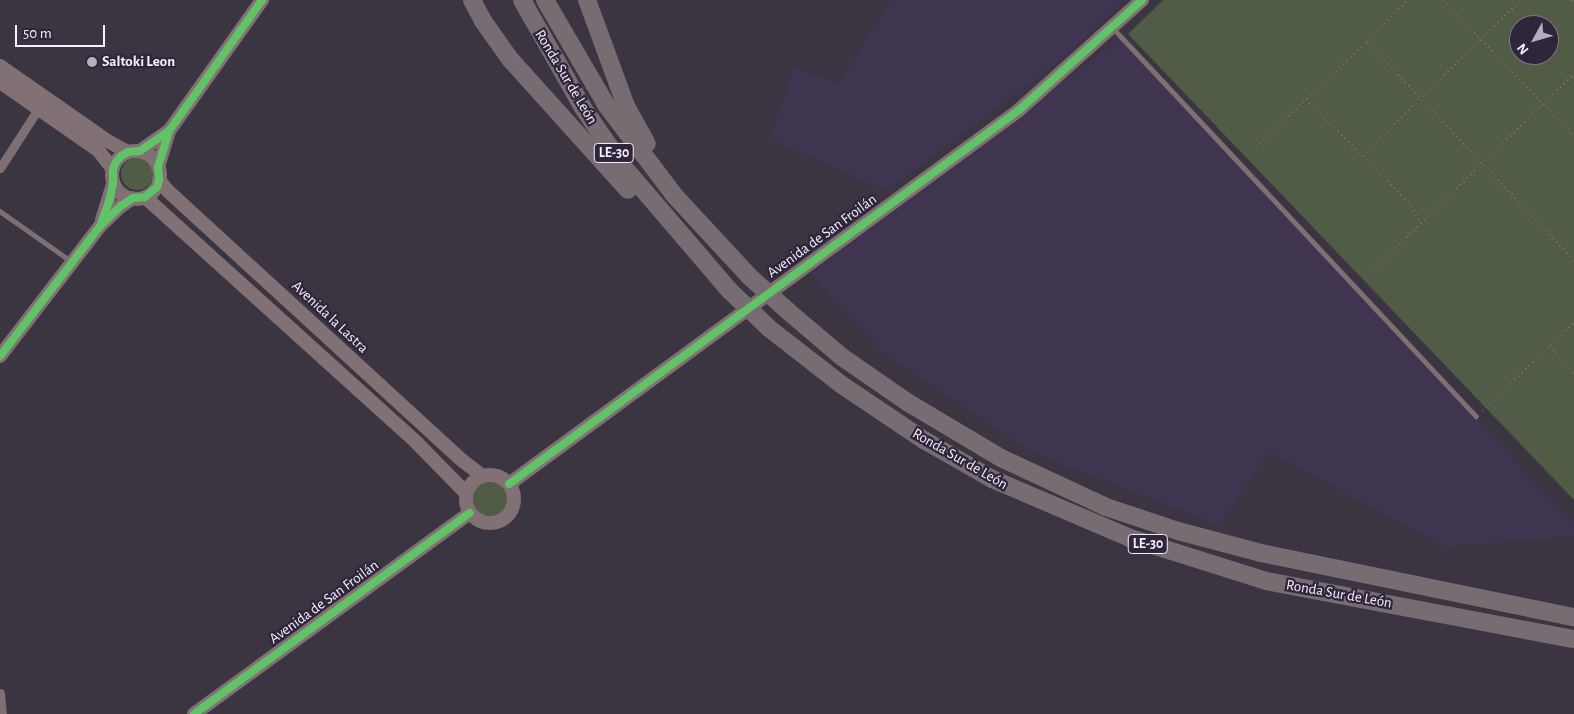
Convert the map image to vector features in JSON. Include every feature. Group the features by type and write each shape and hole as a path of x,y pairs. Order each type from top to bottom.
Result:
{"highway":[{"path":"472,0 483,21 510,59 544,98 576,130 654,220 702,261"},
{"name":"Ronda Sur de León","path":"522,0 583,108 622,165 702,261 770,329 842,385 924,440 992,480 1130,538 1266,581 1574,639"},
{"name":"Ronda Sur de León","path":"546,0 607,106 674,195 750,277 788,312 842,357 907,402 1002,458 1106,507 1178,531 1261,553 1574,617"},
{"path":"587,0 626,106 674,195"}],"street":[{"path":"0,356 100,226 121,206 139,198 156,187 169,131 262,0"},
{"name":"Avenida de San Froilán","path":"510,484 1019,110 1113,28 1142,0"},
{"path":"0,66 106,140 134,152 151,156 159,173"},
{"path":"0,82 98,150 121,193 139,198 388,416 449,473 466,493"},
{"path":"0,168 38,109"},
{"path":"100,226 109,202 116,162 169,131"},
{"name":"Avenida la Lastra","path":"159,173 184,206 463,461 482,476"},
{"path":"492,474 502,477 510,484 515,498 514,506 509,515 502,521 484,523 470,513 467,507 466,493 472,482 482,476 492,474"},
{"name":"Avenida de San Froilán","path":"194,714 470,513"},
{"path":"0,693 2,714"}],"lane":[{"path":"1113,28 1476,416"},
{"path":"0,211 73,262"}],"path":[{"path":"1256,147 1367,42 1406,0"},
{"path":"1443,0 1574,136"},
{"path":"1362,156 1521,0"},
{"path":"1367,42 1574,260"},
{"path":"1374,269 1574,74"},
{"path":"1306,99 1408,202 1420,223"},
{"path":"1476,416 1574,323"},
{"path":"1549,347 1574,374"}],"shaded area":[{"path":"891,0 1124,0 1067,55 887,191 770,139 794,68 839,83"},
{"path":"1122,37 1574,525 1574,536 1445,547 1270,452 1219,525 1031,452 881,351 811,274"}],"green space":[{"path":"1163,0 1574,0 1574,500 1128,34"},
{"path":"137,158 149,162 153,174 149,186 137,190 125,186 121,174 125,162"},
{"path":"490,481 497,482 503,486 507,492 507,506 503,512 497,516 490,517 483,516 477,512 473,506 472,499 473,492 477,486 483,482"}],"cycle path":[{"path":"0,356 100,226 121,206 133,198 145,197 157,187 159,180 158,167 169,131 262,0"},
{"path":"509,484 1019,110 1142,0"},
{"path":"102,221 109,202 113,183 113,169 116,162 121,156 128,152 140,151 169,131"},
{"path":"194,714 470,513"}],"place":[{"name":"Saltoki Leon","path":"92,62"}]}
